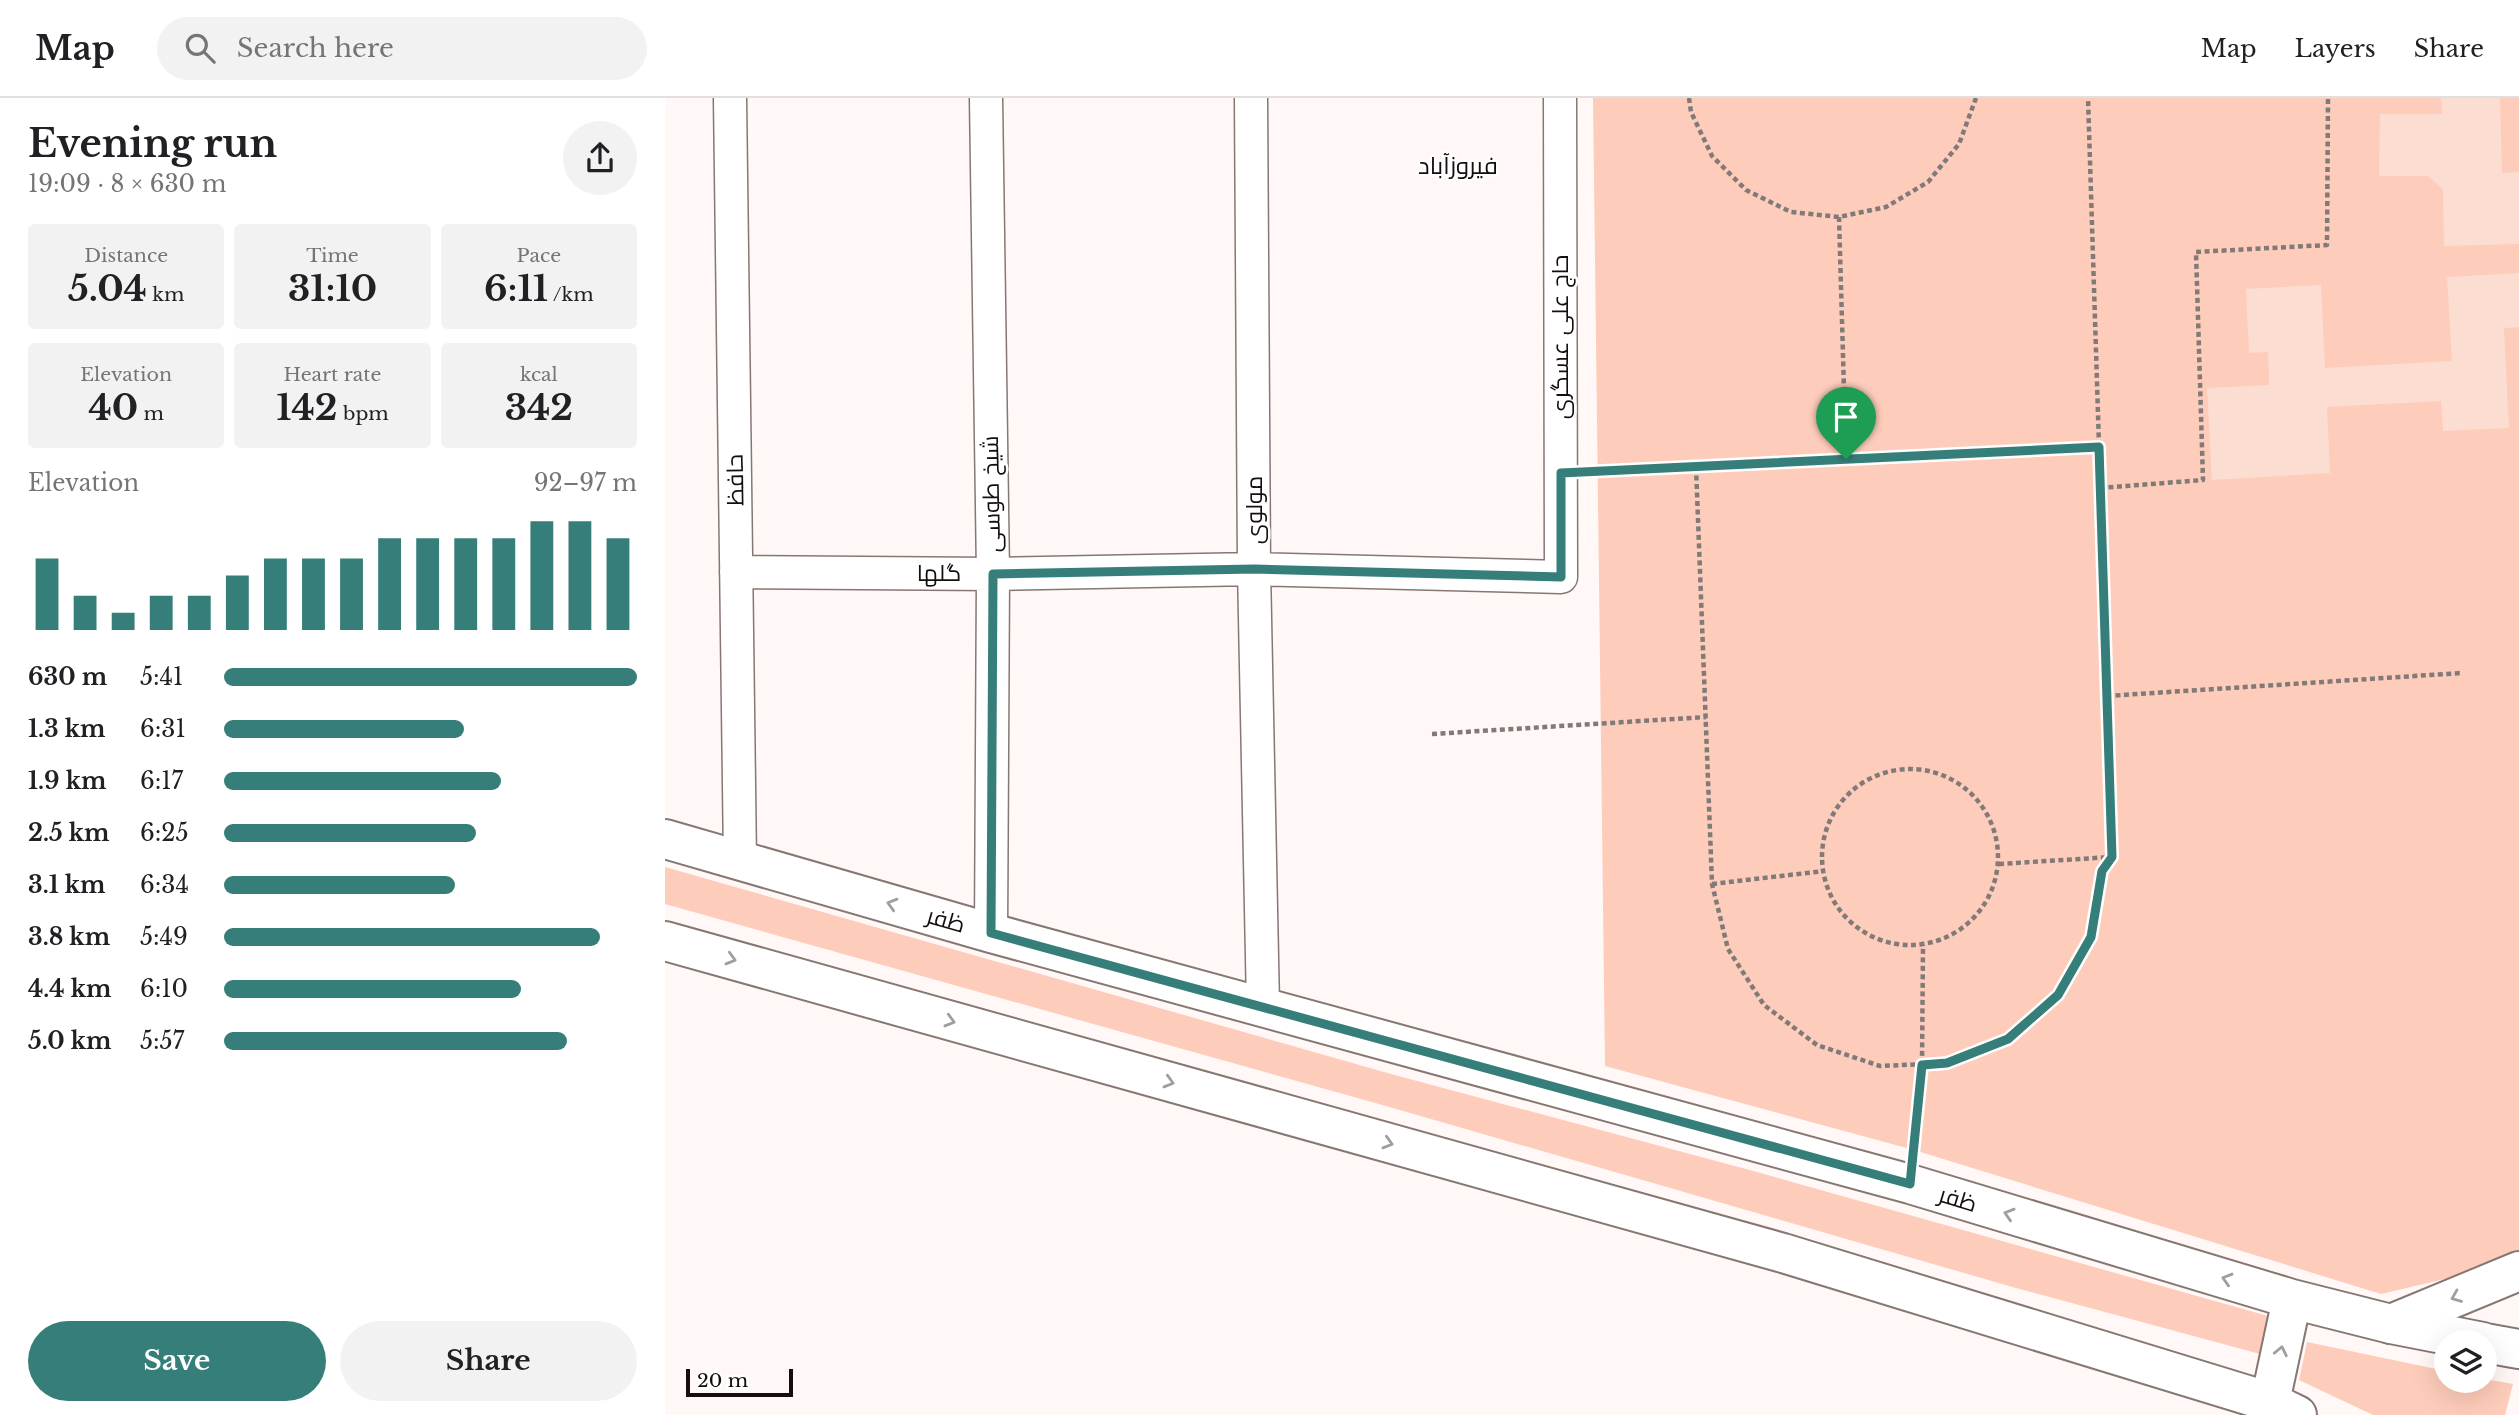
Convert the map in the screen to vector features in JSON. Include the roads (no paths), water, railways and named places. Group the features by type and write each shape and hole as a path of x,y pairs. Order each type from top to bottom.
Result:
{"street":[{"name":"حافظ","path":"730,98 740,861"},
{"name":"شیخ طوسی","path":"986,98 993,574 991,933"},
{"name":"مولوی","path":"1251,98 1254,569 1263,1006"},
{"name":"حاج علی عسگری","path":"1560,98 1561,577"},
{"name":"گلها","path":"736,572 993,574 1254,569 1561,577"},
{"name":"ظفر","path":"665,839 991,933 1910,1184 2292,1299 2434,1333"},
{"path":"665,941 1783,1254 2283,1409 2292,1299"},
{"path":"2391,1324 2519,1271"},
{"name":"ظفر","path":"2497,1345 2519,1349"}],"district":[{"name":"فیروزآباد","path":"1458,165"}]}
